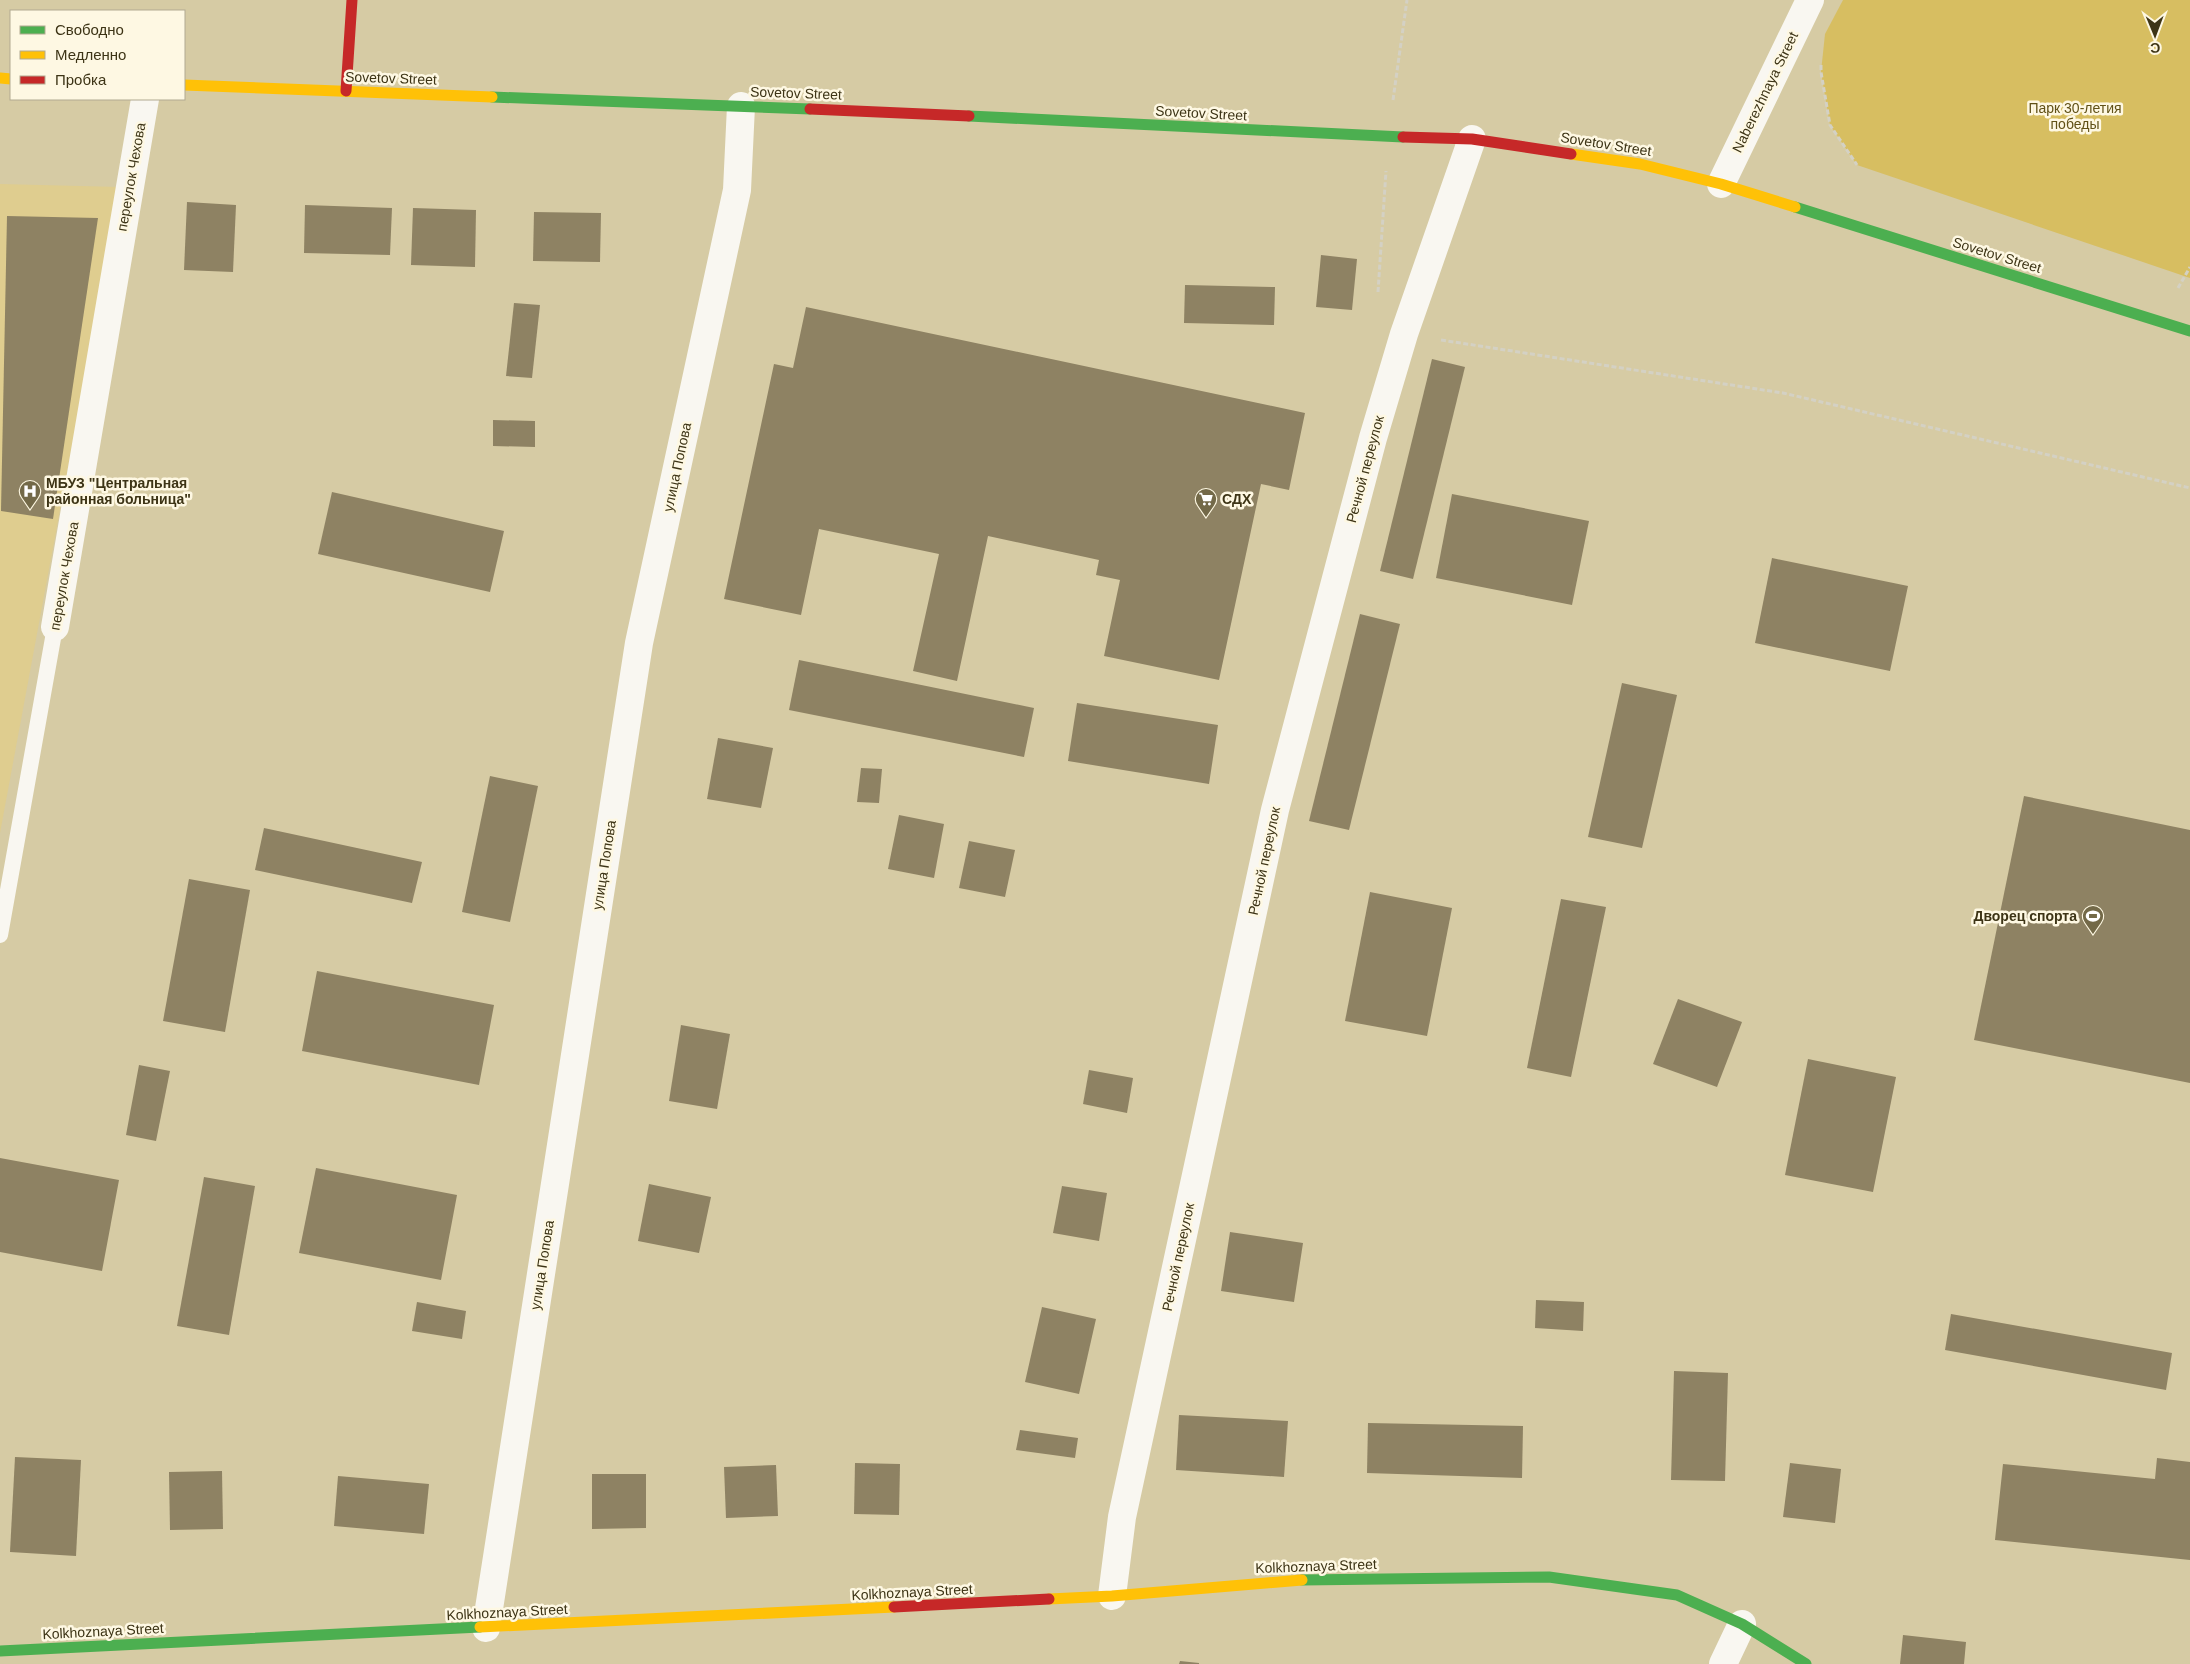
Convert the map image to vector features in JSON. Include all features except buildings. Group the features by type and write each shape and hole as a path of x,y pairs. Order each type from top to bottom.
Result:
{"main road":[{"path":"346,91 352,0"},
{"name":"Sovetov Street","path":"185,85 741,106 1472,139 1640,164 1721,184 2190,331"},
{"name":"Kolkhoznaya Street","path":"0,1651 1112,1596 1297,1580 1549,1577 1677,1595 1742,1624 1806,1664"}],"street":[{"name":"Naberezhnaya Street","path":"1721,184 1810,0"},
{"name":"переулок Чехова","path":"56,627 145,100"},
{"name":"улица Попова","path":"486,1628 639,643 736,190 741,106"},
{"name":"Речной переулок","path":"1112,1596 1122,1517 1275,810 1373,438 1404,334 1472,139"},
{"path":"1723,1664 1742,1624"}],"lane":[{"name":"переулок Чехова","path":"0,935 56,627"}],"path":[{"path":"1822,62 1821,72 1830,125 1857,165"},
{"path":"2178,288 2190,267"},
{"path":"1404,334 1783,393 2190,488"}],"shaded area":[{"name":"МБУЗ \"Центральная районная больница\"","path":"0,184 120,187 0,833"}],"green space":[{"name":"Парк 30-летия победы","path":"1843,0 2190,0 2190,278 1857,165 1830,125 1821,72 1825,34"}],"traffic: fast":[{"path":"492,97 810,109"},
{"path":"969,116 1403,137"},
{"path":"1795,207 2190,331"},
{"path":"1302,1580 1549,1577 1677,1595 1742,1624 1806,1664"},
{"path":"0,1651 480,1627"}],"traffic: slow":[{"path":"0,78 10,79"},
{"path":"185,85 492,97"},
{"path":"1571,154 1640,164 1721,184 1795,207"},
{"path":"1049,1599 1112,1596 1302,1580"},
{"path":"480,1627 894,1607"}],"traffic: jam":[{"path":"346,91 352,0"},
{"path":"810,109 969,116"},
{"path":"1403,137 1472,139 1571,154"},
{"path":"894,1607 1049,1599"}],"place":[{"name":"МБУЗ \"Центральная районная больница\"","path":"30,510"},
{"name":"СДХ","path":"1206,518"},
{"name":"Дворец спорта","path":"2093,935"}]}
